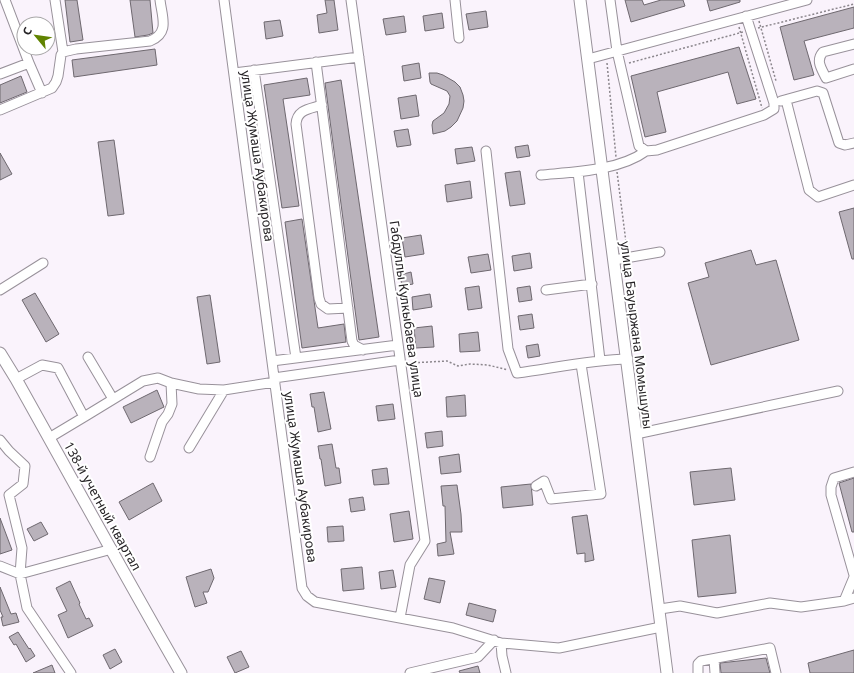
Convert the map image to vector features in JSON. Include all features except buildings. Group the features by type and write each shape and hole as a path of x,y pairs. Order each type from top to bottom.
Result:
{"main road":[{"name":"улица Бауыржана Момышулы","path":"580,0 628,359 636,434 660,609 667,673"},
{"name":"138-й учетный квартал","path":"0,353 112,549 127,580 181,673"}],"street":[{"path":"5,0 42,93"},
{"path":"55,0 63,52"},
{"path":"0,110 52,88 56,82 60,55 63,52 157,38 164,28 160,0"},
{"name":"улица Жумаша Аубакирова","path":"224,0 302,588 307,596 316,602 453,628 498,642 559,648 661,627"},
{"name":"Габдуллы Кулкыбаева улица","path":"351,0 425,541 410,565 400,618"},
{"path":"454,0 458,38"},
{"path":"610,0 616,51 639,146 646,152"},
{"path":"588,59 807,0"},
{"path":"541,175 578,172 602,168 639,157 646,152 657,150 764,115 774,109 774,103 750,30 742,18"},
{"path":"854,44 823,52 819,56 818,61 826,78 854,69"},
{"path":"234,73 359,57"},
{"path":"316,62 352,341 357,347 363,350"},
{"path":"0,74 29,63"},
{"path":"254,70 296,358"},
{"path":"774,103 817,91 823,93 839,143 845,145 854,143"},
{"path":"786,100 810,190 818,197 854,185"},
{"path":"322,106 303,111 296,119 296,124 319,298 321,304 328,309 348,308"},
{"path":"486,151 508,349 517,373 600,360 628,359"},
{"path":"578,172 600,360"},
{"path":"614,260 660,252"},
{"path":"0,290 42,263"},
{"path":"546,290 592,284"},
{"path":"272,360 398,345"},
{"path":"88,357 113,399"},
{"path":"49,438 143,381 158,378 171,383 199,389 224,390 275,380 401,362"},
{"path":"536,486 544,481 551,499 601,494 581,364"},
{"path":"16,379 42,365 58,368 84,417"},
{"path":"150,457 162,422 168,414 172,404 171,383"},
{"path":"189,448 224,390"},
{"path":"636,434 838,391"},
{"path":"0,440 25,466 23,484 9,495 22,548 20,574 27,608 71,673"},
{"path":"844,601 854,576 831,495 831,487 834,478 854,472"},
{"path":"0,566 20,574 112,549"},
{"path":"660,609 680,606 717,613 770,604 802,607 844,601 854,598"},
{"path":"410,673 478,657 498,642 506,673"},
{"path":"698,673 698,664 701,661 770,648 776,673"},
{"path":"714,659 715,673"}],"path":[{"path":"620,65 854,4"},
{"path":"757,14 778,86"},
{"path":"742,18 741,33 764,115"},
{"path":"401,362 447,361 458,366 470,364 488,365 517,373"}]}
